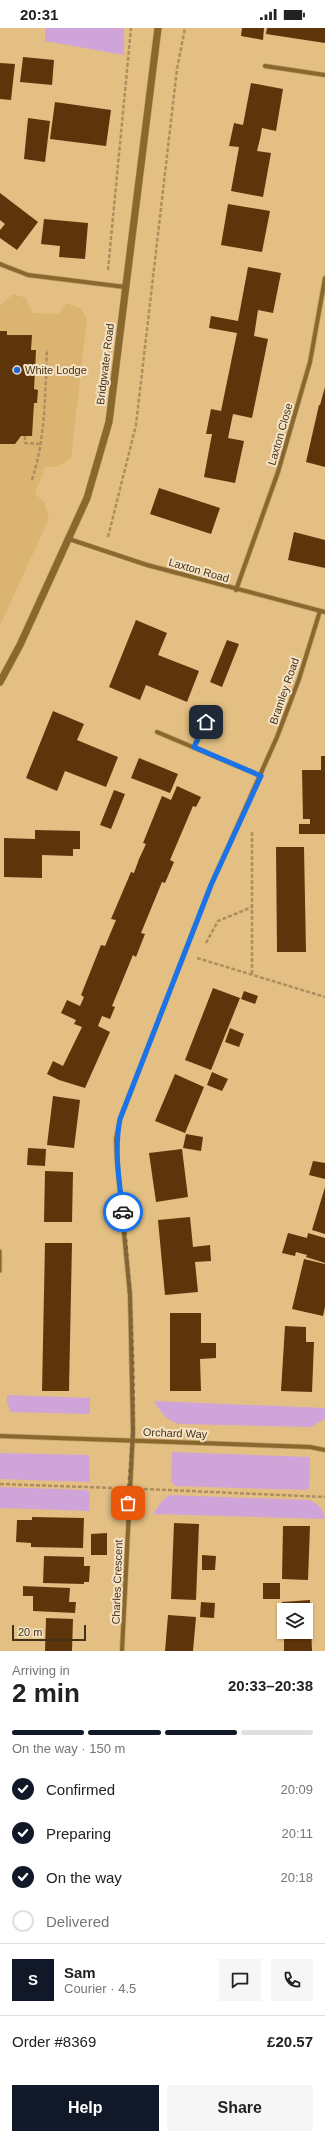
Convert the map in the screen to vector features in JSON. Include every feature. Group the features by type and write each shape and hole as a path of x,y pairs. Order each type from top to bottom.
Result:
{"street":[{"name":"Bridgwater Road","path":"0,682 20,645 87,498 109,422 158,28"},
{"path":"265,66 325,75"},
{"path":"0,264 28,275 125,287"},
{"name":"Laxton Close","path":"236,590 278,472 310,362 325,278"},
{"name":"Laxton Road","path":"69,539 236,590 325,612"},
{"name":"Bramley Road","path":"132,1441 130,1294 116,1139 120,1119 211,885 261,776 299,679 320,611"},
{"path":"194,747 206,722"},
{"path":"157,732 261,776"},
{"name":"Orchard Way","path":"0,1436 310,1447 325,1450"},
{"name":"Charles Crescent","path":"122,1651 128,1560 129,1489 132,1441"}],"lane":[{"path":"0,1251 0,1271"}],"path":[{"path":"106,285 131,28"},
{"path":"105,550 136,425 177,69 185,28"},
{"path":"32,480 42,444 47,349"},
{"path":"25,436 25,443 42,444"},
{"path":"244,814 252,818 252,976"},
{"path":"205,946 218,921 252,907"},
{"path":"195,965 201,952"},
{"path":"185,954 252,976 325,997"},
{"path":"0,1484 325,1497"}],"shaded area":[{"path":"45,28 124,28 124,55 45,41"},
{"path":"13,294 26,298 32,313 58,314 67,303 80,308 87,318 71,458 57,467 45,467 35,494 44,502 49,519 0,625 0,306"},
{"path":"7,1395 90,1398 90,1414 11,1412 7,1403"},
{"path":"154,1401 325,1408 325,1419 311,1427 179,1424 164,1416"},
{"path":"172,1452 310,1457 309,1487 307,1490 175,1486 171,1481"},
{"path":"0,1453 89,1455 90,1482 0,1479"},
{"path":"0,1487 87,1490 90,1493 89,1511 0,1508"},
{"path":"169,1495 308,1500 320,1507 324,1513 325,1519 153,1514 162,1501"}],"building":[{"path":"242,28 264,28 263,40 241,36"},
{"path":"267,28 325,28 325,43 266,34"},
{"path":"23,57 54,60 52,85 20,82"},
{"path":"0,63 15,64 11,100 0,99"},
{"path":"251,83 283,89 276,131 262,128 257,151 271,153 263,197 231,191 239,147 229,146 234,123 243,125"},
{"path":"55,102 111,110 106,146 50,139"},
{"path":"28,118 50,121 45,162 24,159"},
{"path":"0,193 38,222 17,250 0,238 0,230 5,224 0,220"},
{"path":"228,204 270,211 262,252 221,245"},
{"path":"44,219 88,223 85,259 59,257 60,246 41,244"},
{"path":"248,267 281,273 273,313 258,310 254,336 268,339 252,418 233,414 228,438 244,441 235,483 204,477 212,434 206,434 211,409 221,411 237,333 209,328 211,316 238,321"},
{"name":"White Lodge","path":"0,331 7,331 7,335 32,335 31,350 36,350 34,389 38,390 37,403 34,403 32,436 21,436 15,444 0,444"},
{"path":"325,387 325,467 306,462 319,405"},
{"path":"159,488 220,508 211,534 150,514"},
{"path":"294,532 325,540 325,568 288,560"},
{"path":"136,620 167,633 158,655 199,671 187,702 146,685 140,700 109,687"},
{"path":"227,640 239,644 222,687 210,682"},
{"path":"53,711 84,724 77,740 118,757 106,787 65,771 57,791 26,778"},
{"path":"321,756 325,756 325,834 299,834 299,824 310,824 310,819 303,819 302,770 321,770"},
{"path":"139,758 178,774 170,793 131,778"},
{"path":"177,786 201,797 196,807 193,806 170,860 174,862 165,883 162,882 141,933 145,934 136,957 133,955 112,1006 115,1007 110,1019 102,1016 98,1026 110,1032 85,1088 59,1080 47,1074 53,1061 63,1066 82,1027 74,1024 76,1020 61,1013 67,1000 80,1006 84,997 81,995 101,945 105,946 116,920 111,919 131,872 134,873 146,844 143,843 162,796 171,800"},
{"path":"114,790 125,794 111,829 100,825"},
{"path":"35,830 80,831 80,849 73,849 73,856 42,855 42,878 4,877 4,838 35,839"},
{"path":"276,847 304,847 306,952 277,952"},
{"path":"213,988 240,998 211,1070 185,1060"},
{"path":"244,991 258,996 255,1004 241,999"},
{"path":"230,1028 244,1034 239,1047 225,1042"},
{"path":"212,1072 228,1079 222,1091 207,1085"},
{"path":"175,1074 204,1087 185,1133 155,1121"},
{"path":"53,1096 80,1100 74,1148 47,1145"},
{"path":"186,1134 203,1137 201,1151 183,1148"},
{"path":"28,1148 46,1149 45,1166 27,1165"},
{"path":"182,1149 188,1197 156,1202 149,1153"},
{"path":"313,1161 325,1163 325,1179 309,1175"},
{"path":"45,1171 73,1172 72,1222 44,1222"},
{"path":"325,1187 325,1234 312,1230"},
{"path":"190,1217 193,1247 210,1245 211,1261 195,1262 198,1292 165,1295 158,1220"},
{"path":"288,1233 307,1238 308,1233 325,1238 325,1263 296,1252 295,1256 282,1253"},
{"path":"45,1243 72,1243 69,1391 42,1391"},
{"path":"304,1259 325,1264 325,1307 323,1316 292,1309"},
{"path":"170,1313 201,1313 201,1343 216,1343 216,1358 200,1359 201,1391 170,1391"},
{"path":"285,1326 306,1327 306,1342 314,1342 312,1392 281,1391"},
{"path":"32,1517 84,1518 83,1548 31,1547 31,1543 16,1542 17,1520 32,1520"},
{"path":"174,1523 199,1524 196,1600 171,1599"},
{"path":"283,1526 310,1526 308,1580 282,1579"},
{"path":"107,1533 107,1555 91,1555 91,1534"},
{"path":"202,1555 216,1556 215,1570 202,1570"},
{"path":"44,1556 84,1557 84,1566 90,1566 89,1582 84,1582 84,1584 43,1583"},
{"path":"263,1583 280,1583 280,1599 263,1599"},
{"path":"23,1586 70,1588 69,1602 76,1602 75,1613 33,1611 33,1596 23,1596"},
{"path":"310,1600 310,1603 282,1603"},
{"path":"201,1602 215,1603 214,1618 200,1617"},
{"path":"168,1615 196,1617 193,1651 165,1651"},
{"path":"46,1618 73,1619 72,1651 45,1651"},
{"path":"284,1639 312,1639 312,1651 284,1651"}],"way so far":[{"path":"123,1212 130,1294 133,1431 128,1503"}],"place":[{"name":"White Lodge","path":"17,370"}],"route":[{"path":"123,1212 116,1139 120,1119 211,885 261,776 194,747 206,722"}]}
